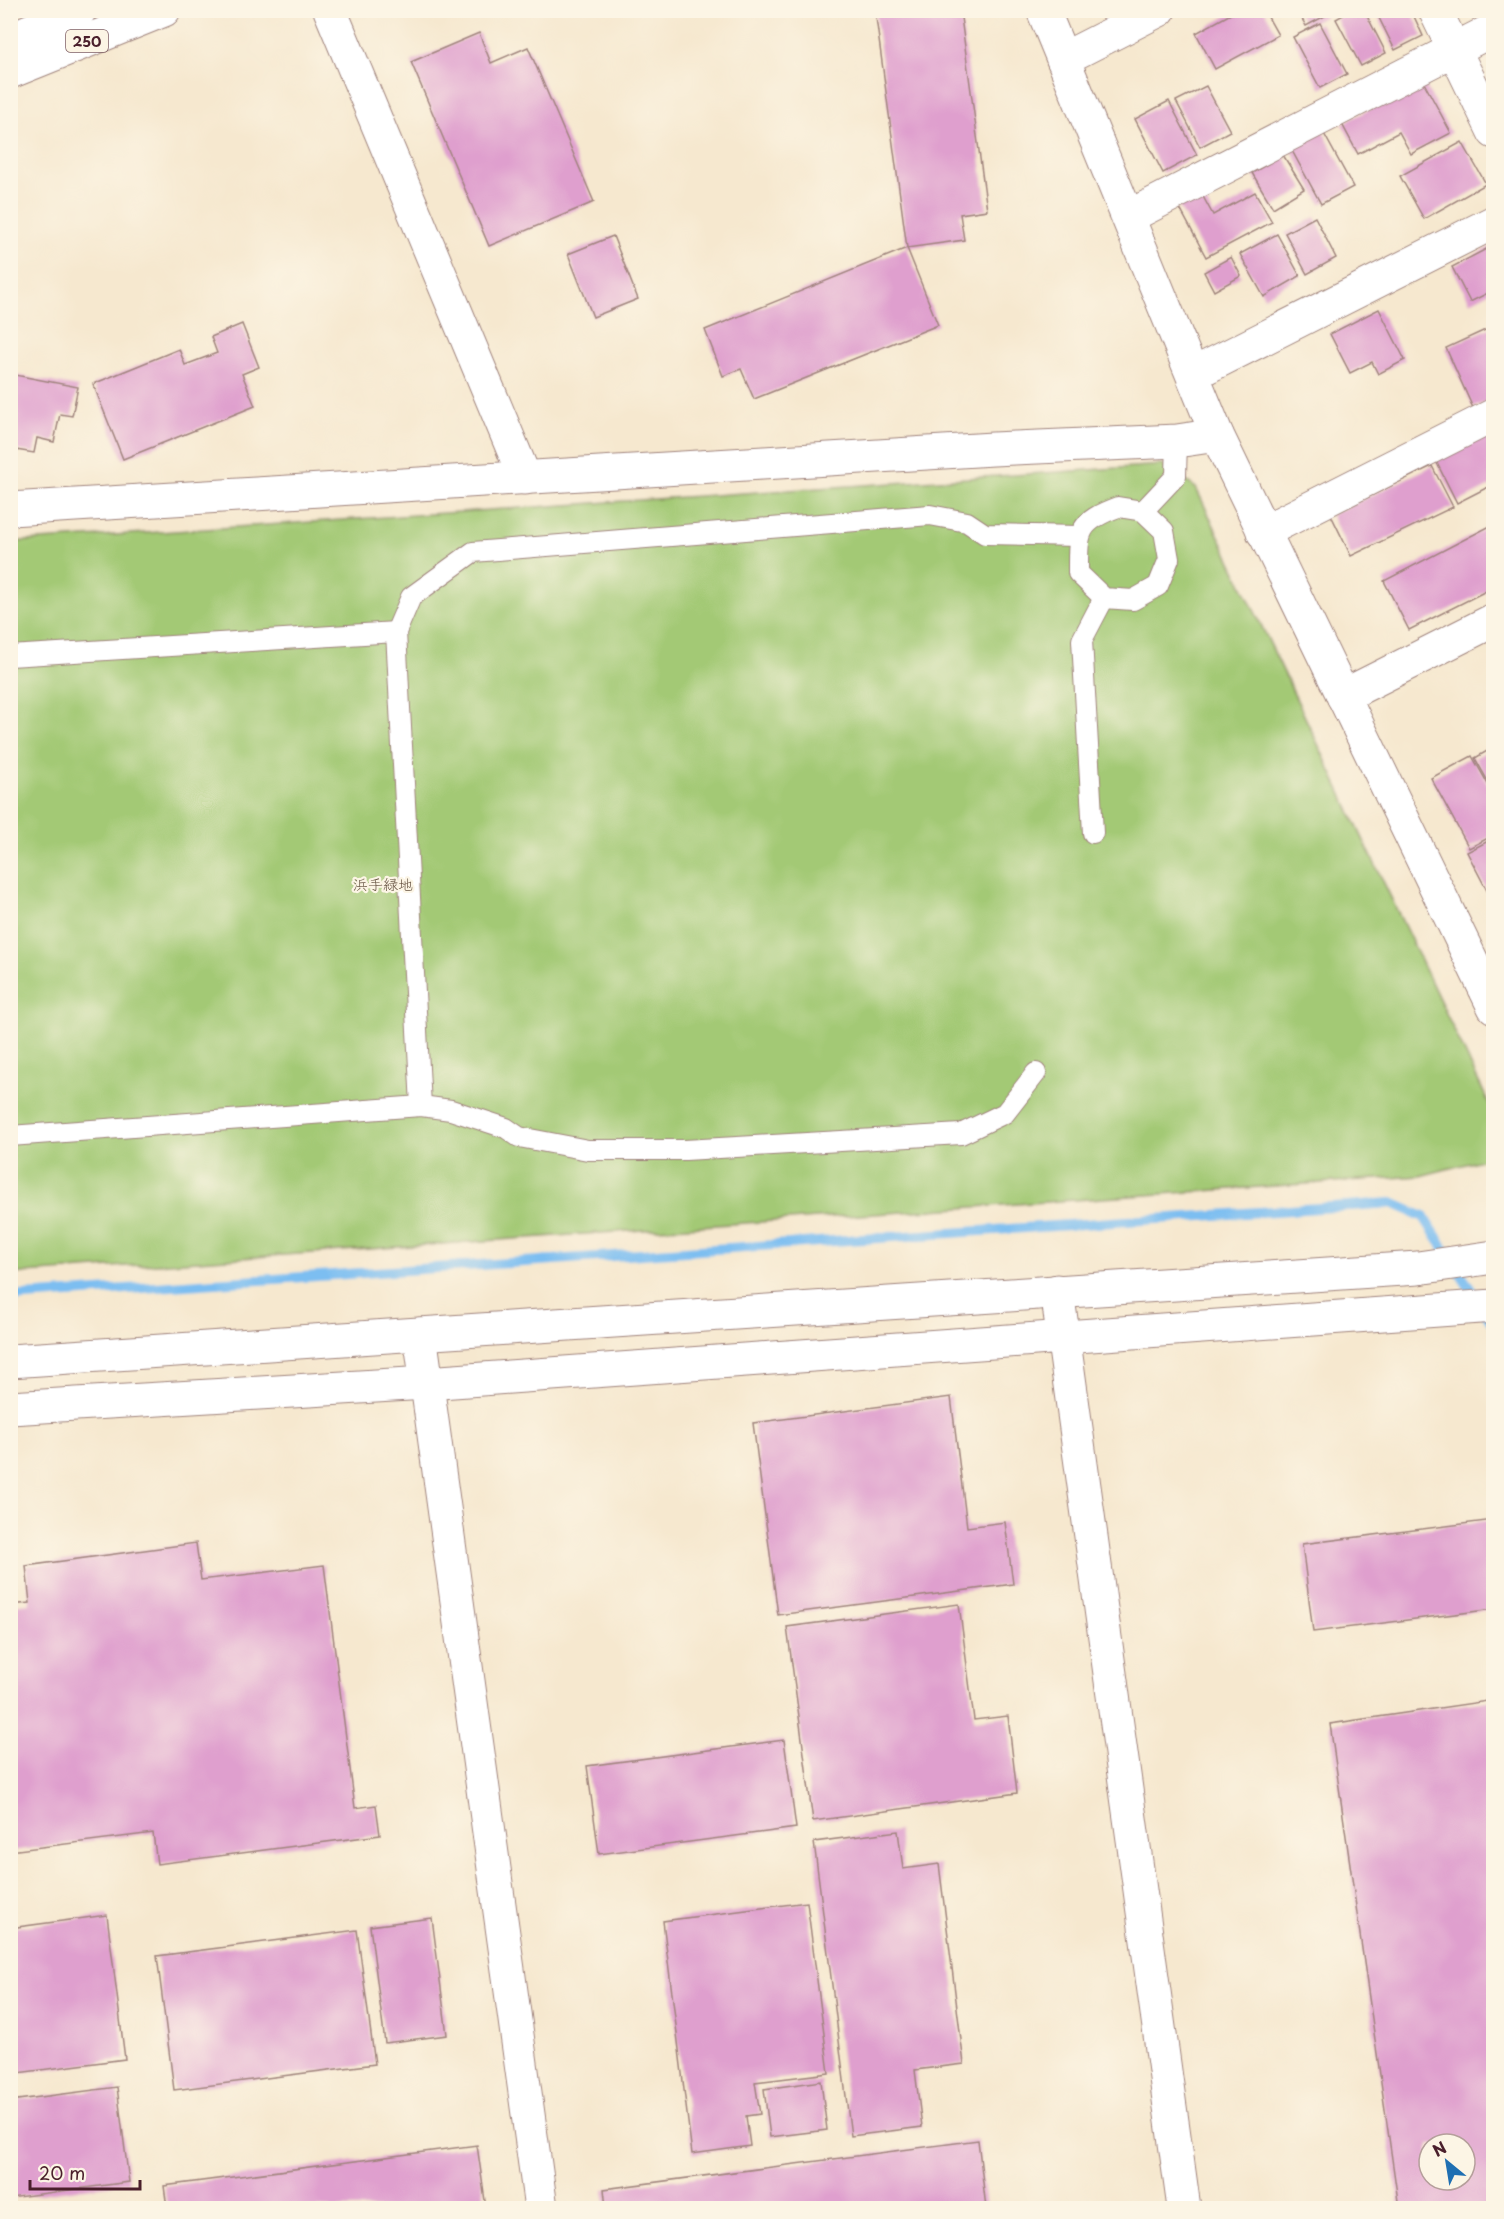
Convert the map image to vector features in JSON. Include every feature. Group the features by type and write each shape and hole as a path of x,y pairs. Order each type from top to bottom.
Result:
{"main road":[{"name":"250","path":"10,39 80,10"},
{"name":"250","path":"10,72 164,10"},
{"path":"330,10 525,478"},
{"path":"1043,10 1217,435 1494,1007"},
{"path":"1063,59 1159,10"},
{"path":"1435,10 1494,132"},
{"path":"1128,217 1494,29"},
{"path":"1193,374 1494,222"},
{"path":"1263,532 1494,416"},
{"path":"10,509 1177,441 1217,435"},
{"path":"1343,696 1494,620"},
{"path":"10,1361 1418,1268 1494,1257"},
{"path":"1057,1291 1184,2208"},
{"path":"10,1408 426,1383 1441,1312 1494,1306"},
{"path":"420,1334 541,2208"}],"lane":[{"path":"1143,511 1176,476 1177,441"},
{"path":"1118,507 1143,511 1164,531 1169,559 1158,586 1133,600 1104,598 1078,573 1078,536 1094,516 1118,507"},
{"path":"422,1106 396,632 411,597 473,552 930,515 967,522 985,534 1078,536"},
{"path":"1094,833 1082,640 1104,598"},
{"path":"10,656 396,632"},
{"path":"10,1136 422,1106 452,1110 506,1128 519,1137 588,1150 685,1150 962,1134 1005,1113 1036,1073"}],"green space":[{"name":"浜手緑地","path":"1163,465 1196,488 1493,1112 1493,1157 1420,1176 11,1274 11,542"}],"building":[{"path":"875,10 960,10 987,210 960,214 964,240 907,248"},
{"path":"1238,10 1264,10 1278,35 1215,69 1196,33"},
{"path":"1297,10 1322,10 1325,16 1306,26"},
{"path":"1352,10 1364,10 1386,53 1361,66 1336,19"},
{"path":"1375,10 1411,10 1423,36 1395,50"},
{"path":"1320,23 1347,74 1320,88 1293,37"},
{"path":"479,33 491,63 528,47 594,202 489,246 411,62"},
{"path":"1423,81 1451,133 1411,154 1399,132 1358,154 1342,124"},
{"path":"1206,86 1230,131 1200,147 1176,101"},
{"path":"1169,101 1197,155 1163,173 1135,119"},
{"path":"1322,130 1353,187 1321,204 1290,147"},
{"path":"1462,142 1486,184 1424,219 1400,176"},
{"path":"1283,155 1304,189 1273,208 1252,173"},
{"path":"1200,191 1213,215 1255,192 1272,222 1206,257 1177,203"},
{"path":"1315,217 1336,258 1307,274 1285,233"},
{"path":"1277,234 1300,276 1264,297 1240,254"},
{"path":"613,236 638,299 593,317 568,254"},
{"path":"1494,245 1494,290 1470,302 1452,267"},
{"path":"907,248 938,325 754,399 741,369 723,376 705,330"},
{"path":"1231,257 1241,276 1214,291 1204,272"},
{"path":"1379,309 1405,360 1378,374 1372,362 1350,373 1330,334"},
{"path":"242,324 259,367 242,374 255,406 123,459 93,384 179,349 185,365 217,353 211,337"},
{"path":"1494,326 1494,398 1473,408 1446,348"},
{"path":"10,374 78,387 72,416 60,414 54,442 37,438 34,453 10,449"},
{"path":"1494,430 1494,484 1457,503 1436,461"},
{"path":"1432,466 1453,507 1351,556 1331,515"},
{"path":"1494,524 1494,587 1409,630 1384,581"},
{"path":"1494,747 1494,792 1475,758"},
{"path":"1472,756 1494,795 1494,835 1469,848 1431,778"},
{"path":"1494,838 1494,904 1467,852"},
{"path":"951,1397 967,1527 1005,1522 1013,1584 778,1615 753,1423"},
{"path":"1494,1520 1494,1609 1313,1632 1302,1544"},
{"path":"196,1543 201,1580 324,1565 355,1808 376,1805 380,1835 157,1864 153,1833 10,1851 10,1605 30,1603 26,1566"},
{"path":"959,1604 974,1720 1008,1716 1017,1793 813,1821 787,1627"},
{"path":"1494,1700 1494,2208 1399,2208 1330,1724"},
{"path":"784,1740 796,1828 599,1854 587,1766"},
{"path":"898,1831 903,1869 939,1864 964,2064 915,2070 922,2127 851,2136 814,1842"},
{"path":"807,1902 829,2073 755,2082 760,2114 746,2116 750,2146 692,2154 663,1921"},
{"path":"107,1915 125,2059 10,2074 10,2000 13,2000 10,1928"},
{"path":"432,1918 447,2035 385,2043 370,1926"},
{"path":"357,1930 375,2064 174,2090 157,1956"},
{"path":"821,2081 827,2130 770,2137 764,2089"},
{"path":"117,2087 129,2182 10,2198 10,2101"},
{"path":"978,2140 986,2208 606,2208 604,2189"},
{"path":"477,2145 486,2208 167,2208 164,2186"},
{"path":"71,2204 72,2208 45,2208 45,2207"}],"waterway":[{"path":"10,1297 1392,1203 1424,1217 1494,1326"}]}
